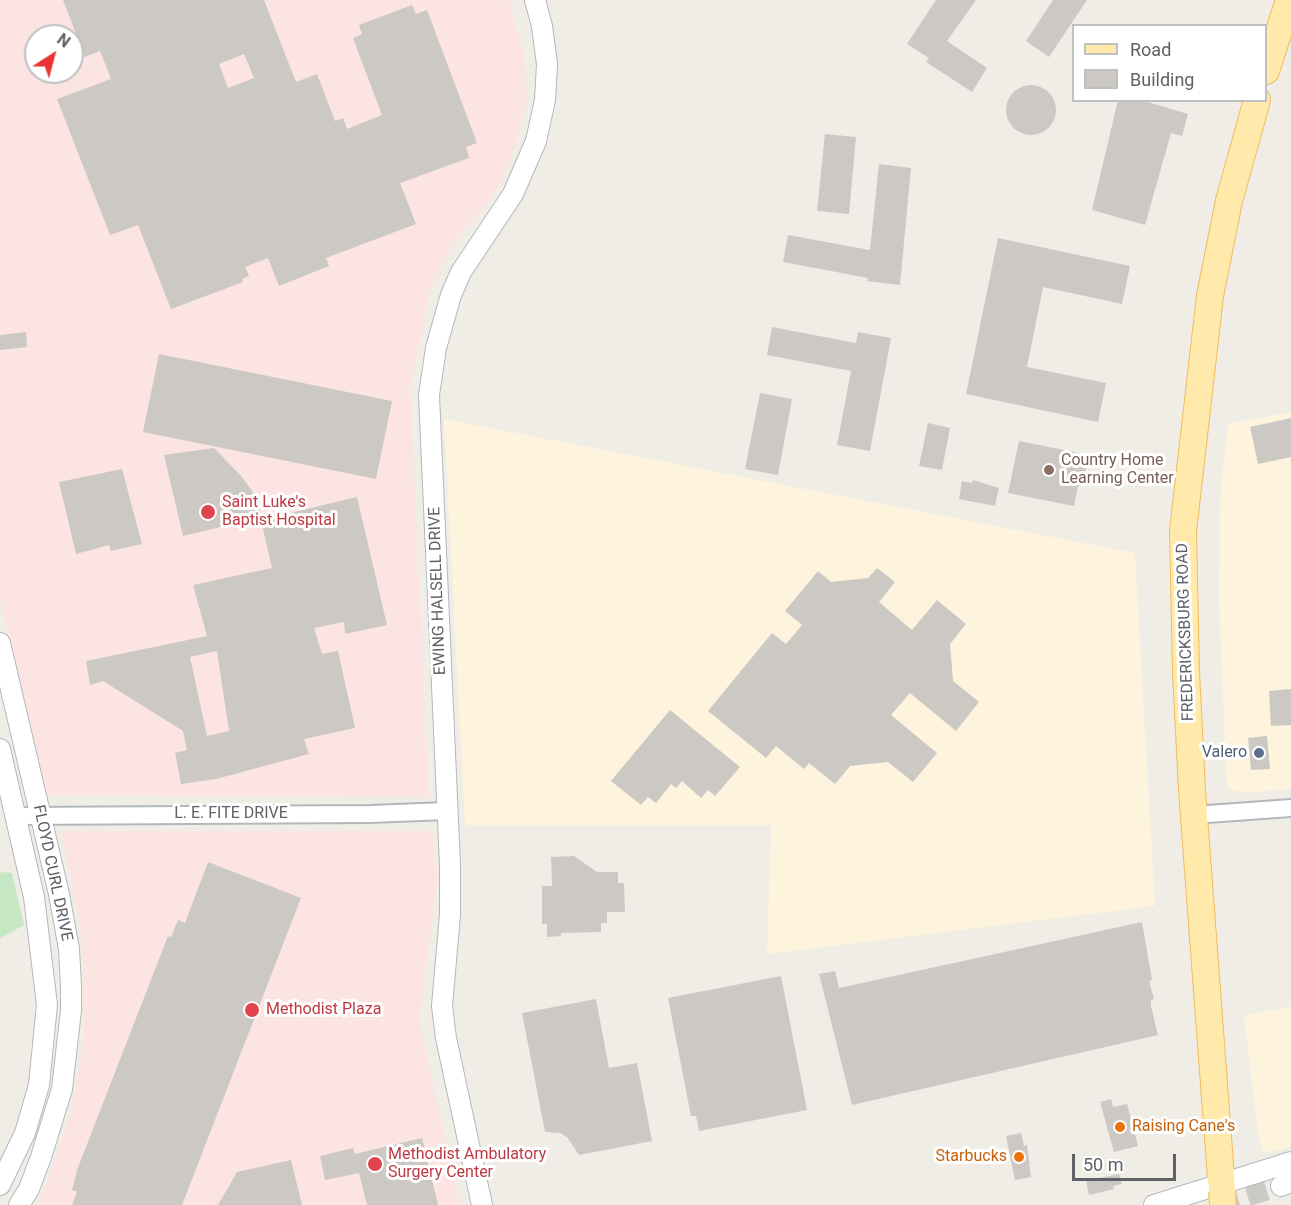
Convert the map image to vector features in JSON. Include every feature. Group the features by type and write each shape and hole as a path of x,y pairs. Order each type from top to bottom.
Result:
{"main road":[{"path":"1267,68 1289,0"},
{"name":"FREDERICKSBURG ROAD","path":"1222,1193 1204,914 1194,815 1186,672 1183,531 1210,296 1229,201 1256,102"}],"street":[{"name":"EWING HALSELL DRIVE","path":"482,1205 446,1038 442,1006 450,892 429,395 436,348 451,295 461,272 513,194 536,141 545,100 547,64 542,26 535,0"},
{"name":"FLOYD CURL DRIVE","path":"0,644 59,894 69,949 71,986 71,1010 62,1089 29,1190 19,1205"},
{"name":"FLOYD CURL DRIVE","path":"0,749 34,897 46,1005 39,1085 25,1133 0,1185"},
{"path":"1194,815 1291,808"},
{"name":"L. E. FITE DRIVE","path":"15,816 39,814 370,814 447,811"},
{"path":"45,985 71,986"},
{"path":"1154,1205 1222,1193 1291,1162"}],"shaded area":[{"path":"0,0 509,0 524,55 527,101 510,163 490,200 454,243 431,287 410,387 429,797 40,795 0,599"},
{"path":"1291,412 1291,789 1246,793 1227,789 1219,602 1220,498 1228,424"},
{"path":"444,419 1135,553 1155,906 767,954 771,825 465,825"},
{"name":"Methodist Plaza","path":"61,831 432,831 438,877 419,1020 460,1205 39,1205 71,1113 84,1037 83,956 79,920"},
{"path":"1291,1006 1291,1147 1263,1153 1258,1133 1244,1016"}],"green space":[{"path":"0,872 12,873 24,925 0,938"}],"building":[{"path":"63,0 264,0 296,82 317,74 335,121 343,118 347,129 382,115 353,38 362,34 359,25 412,5 416,14 427,10 477,143 466,147 469,158 400,183 416,224 326,258 329,266 279,286 268,258 245,267 249,276 242,279 243,282 171,309 138,225 110,235 57,99 111,79 100,51 85,57 84,24 72,24","holes":["244,54 254,78 228,88 219,64"]},
{"path":"936,0 976,0 947,41 987,68 972,92 926,62 929,58 907,44"},
{"path":"1053,0 1087,0 1049,57 1026,41"},
{"path":"1031,85 1049,92 1056,110 1049,128 1031,135 1013,128 1006,110 1013,92"},
{"path":"1118,102 1148,102 1188,114 1182,136 1171,133 1145,225 1092,210"},
{"path":"825,134 856,137 849,214 817,211"},
{"path":"879,164 911,168 900,285 867,281 868,278 783,262 788,235 870,250"},
{"path":"998,238 1130,266 1122,304 1043,287 1027,367 1106,383 1098,422 966,394"},
{"path":"772,327 856,343 858,332 891,338 870,451 837,445 851,371 767,355"},
{"path":"26,332 27,347 0,350 0,335"},
{"path":"159,354 392,401 376,479 143,432"},
{"path":"760,393 792,399 778,475 745,469"},
{"path":"1291,418 1291,457 1258,464 1250,427"},
{"path":"928,423 950,428 942,470 919,466"},
{"name":"Country Home Learning Center","path":"1019,441 1089,455 1082,486 1078,486 1074,506 1008,493"},
{"path":"214,448 242,477 255,495 252,501 258,504 262,517 183,536 164,455"},
{"path":"122,469 142,544 111,551 109,545 76,554 59,482"},
{"path":"973,480 999,488 995,506 959,499 962,481 972,483"},
{"path":"357,497 387,625 345,634 344,622 314,628 322,654 338,651 355,728 304,739 309,754 216,779 181,784 175,753 187,750 183,731 103,681 90,685 86,661 207,636 193,585 272,568 261,520","holes":["217,651 229,731 207,736 190,657"]},
{"path":"877,568 895,582 879,602 912,630 937,600 966,624 950,644 953,681 979,702 956,731 910,693 891,715 937,753 913,782 888,762 850,766 835,784 809,763 804,769 776,746 766,758 708,711 772,633 786,644 802,625 785,611 818,571 831,582 868,578"},
{"path":"1291,689 1291,725 1271,726 1269,691"},
{"path":"670,710 740,767 715,796 708,790 701,798 682,781 676,788 671,784 656,803 648,797 641,805 611,781"},
{"name":"Valero","path":"1267,736 1270,769 1251,770 1248,738"},
{"path":"574,856 597,872 618,872 618,883 624,883 625,912 607,912 607,923 601,923 601,932 561,933 561,936 547,937 547,924 542,924 542,886 552,886 551,857"},
{"path":"208,862 301,898 182,1205 72,1205 77,1192 72,1190 77,1170 168,936 171,937 178,920 185,923"},
{"path":"1142,922 1152,980 1149,981 1154,999 1151,1000 1151,1006 1158,1035 852,1105 819,974 835,971 839,988"},
{"path":"781,976 807,1110 699,1131 696,1116 691,1116 668,998"},
{"path":"596,999 609,1068 637,1063 652,1141 579,1155 567,1137 560,1133 545,1132 522,1013"},
{"name":"Raising Cane's","path":"1111,1099 1113,1107 1127,1104 1138,1146 1114,1152 1100,1102"},
{"name":"Starbucks","path":"1021,1133 1024,1146 1027,1145 1031,1177 1015,1180 1006,1136"},
{"name":"Methodist Ambulatory Surgery Center","path":"422,1138 438,1205 367,1205 359,1173 325,1180 320,1156 353,1148 355,1154"},
{"path":"291,1160 302,1205 218,1205 237,1172"},
{"path":"1119,1174 1122,1184 1113,1186 1114,1189 1089,1195 1086,1181"}],"tunnel":[{"path":"1219,1205 1281,1186"}],"place":[{"name":"Country Home Learning Center","path":"1049,470"},
{"name":"Saint Luke's Baptist Hospital","path":"208,512"},
{"name":"Valero","path":"1259,753"},
{"name":"Methodist Plaza","path":"252,1010"},
{"name":"Raising Cane's","path":"1120,1127"},
{"name":"Starbucks","path":"1019,1157"},
{"name":"Methodist Ambulatory Surgery Center","path":"375,1164"}]}
